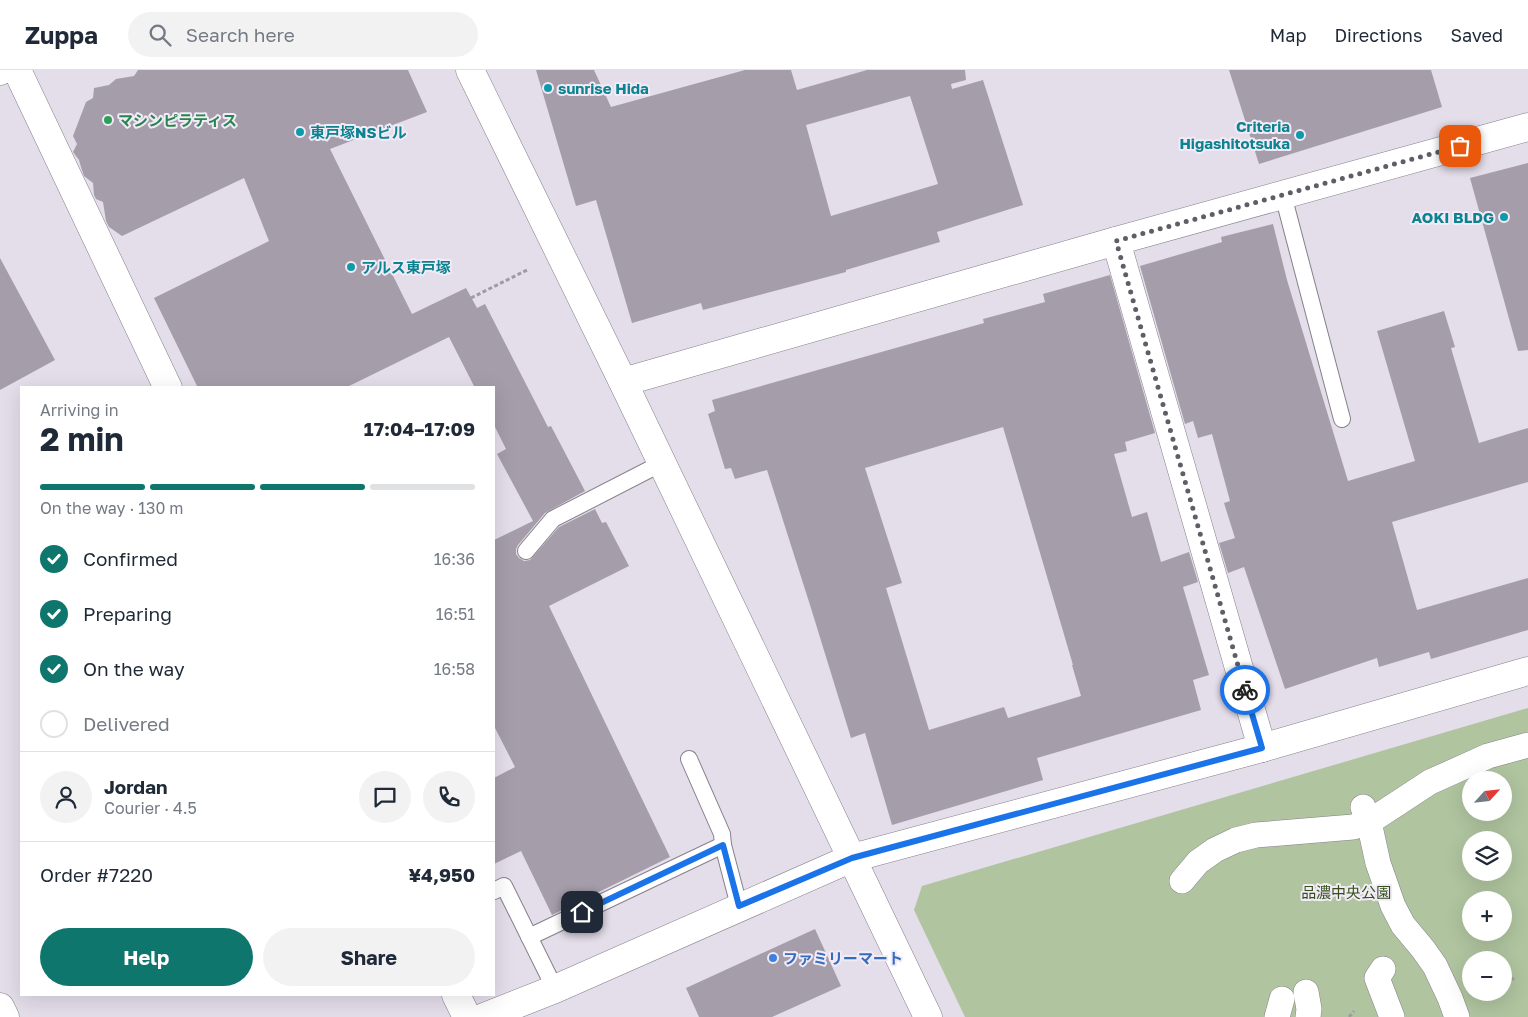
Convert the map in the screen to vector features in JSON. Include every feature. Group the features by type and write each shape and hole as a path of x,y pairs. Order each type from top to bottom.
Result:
{"street":[{"path":"17,70 167,386"},
{"path":"470,70 623,382 928,1017"},
{"path":"623,382 1116,241 1528,127"},
{"path":"1116,241 1262,748"},
{"path":"484,1017 555,989 739,906 852,858 1262,748 1528,672"},
{"path":"1182,881 1198,862 1215,850 1236,840 1256,835 1352,827 1366,814 1430,782 1488,756 1528,745"},
{"path":"1366,814 1389,907 1403,925 1405,937 1435,966 1452,1002"},
{"path":"1383,969 1377,978 1397,1016"},
{"path":"1306,992 1309,1009 1308,1017"},
{"path":"456,996 467,1017"},
{"path":"0,1007 5,1017"}],"lane":[{"path":"1282,195 1342,419"},
{"path":"526,551 554,519 662,463"},
{"path":"689,759 722,834 723,845 739,906"},
{"path":"529,937 723,845"},
{"path":"495,890 504,886 555,989"}],"path":[{"path":"471,298 560,254"},
{"path":"1512,979 1516,978"}],"green space":[{"name":"品濃中央公園","path":"1528,708 1528,1017 965,1017 914,910 922,886"}],"building":[{"path":"138,70 408,70 427,112 330,149 412,314 466,288 477,308 485,304 548,427 551,426 585,491 545,513 518,545 516,554 524,561 530,560 559,527 595,509 602,523 606,522 629,566 549,606 670,857 552,915 521,851 495,864 495,777 515,767 495,728 495,540 533,521 497,454 506,449 495,427 495,386 474,386 449,337 349,386 197,386 154,298 269,241 244,178 122,236 109,227 106,221 103,202 96,199 93,183 84,176 79,160 73,152 77,144 73,136 86,102 93,98 94,88 109,85 116,79 134,76"},
{"path":"536,70 594,70 611,107 745,70 791,70 797,90 867,70 965,70 966,80 951,84 952,89 983,80 1023,205 937,232 940,242 846,270 846,272 703,310 701,303 632,323 596,200 576,206","holes":["910,96 938,184 831,216 806,125"]},
{"name":"Criteria Higashitotsuka","path":"1229,70 1431,70 1442,107 1259,164"},
{"name":"AOKI BLDG","path":"1528,163 1528,350 1518,351 1470,178"},
{"path":"1273,224 1287,280 1348,481 1415,461 1377,331 1444,311 1455,347 1451,348 1479,443 1528,428 1528,482 1392,522 1417,610 1528,578 1528,630 1431,659 1429,652 1379,667 1377,658 1285,689 1244,567 1228,573 1219,543 1235,538 1224,503 1230,501 1212,434 1198,438 1193,421 1185,424 1140,266 1222,242 1221,237"},
{"path":"0,258 55,360 0,390"},
{"path":"1110,275 1155,433 1125,442 1127,451 1114,454 1132,517 1147,512 1161,562 1189,552 1198,582 1183,587 1209,675 1193,680 1201,710 1037,758 1043,780 892,825 865,733 851,738 767,470 735,479 731,468 725,469 708,414 715,411 712,400 984,323 983,319 1045,302 1043,294","holes":["1003,427 1081,696 1008,718 1004,707 929,730 886,588 902,583 865,468"]},
{"path":"815,929 841,986 772,1017 699,1017 686,988"}],"way so far":[{"path":"1245,690 1116,241 1460,146"}],"place":[{"name":"sunrise Hida","path":"548,88"},
{"name":"マシンピラティス","path":"108,120"},
{"name":"東戸塚NSビル","path":"300,132"},
{"name":"Criteria Higashitotsuka","path":"1300,135"},
{"name":"AOKI BLDG","path":"1504,217"},
{"name":"アルス東戸塚","path":"351,267"},
{"name":"ファミリーマート","path":"773,958"}],"route":[{"path":"582,912 723,845 739,906 852,858 1262,748 1245,690"}]}
